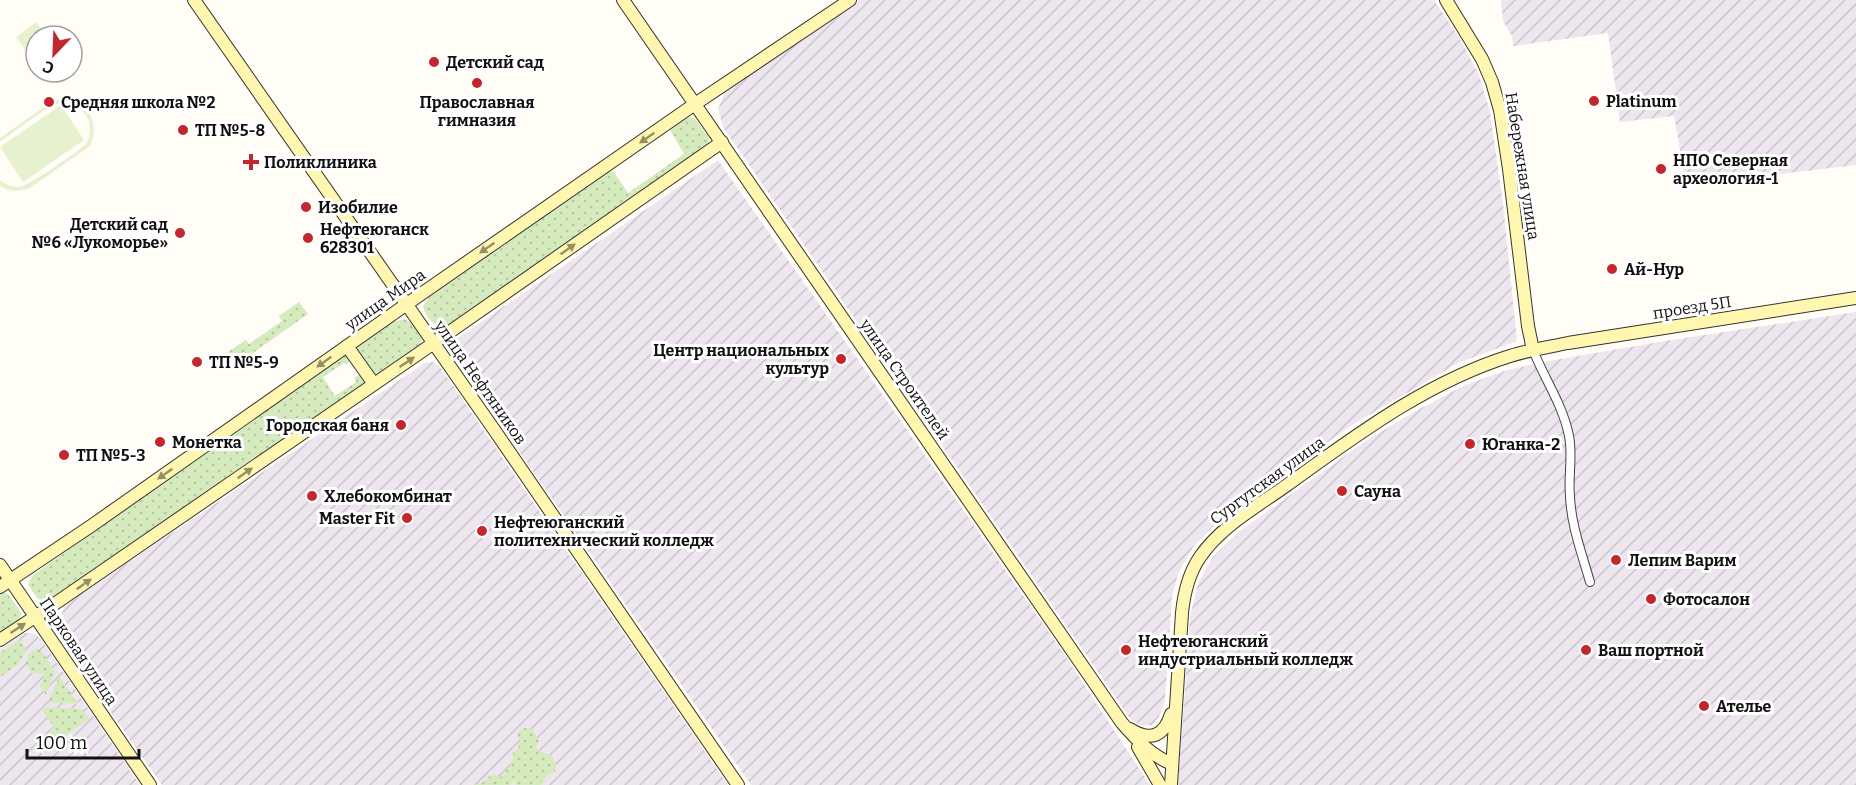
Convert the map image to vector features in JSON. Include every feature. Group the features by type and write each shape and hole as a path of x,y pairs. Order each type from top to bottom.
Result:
{"main road":[{"name":"улица Нефтяников","path":"194,0 434,343 738,785"},
{"name":"улица Строителей","path":"622,0 1122,723 1146,749 1172,764"},
{"name":"улица Мира","path":"5,583 82,532 695,104 850,0"},
{"name":"Набережная улица","path":"1446,0 1482,59 1500,110 1533,350"},
{"path":"0,640 434,343 722,142"},
{"name":"проезд 5П","path":"1533,350 1856,298"},
{"path":"347,346 374,384"},
{"name":"Сургутская улица","path":"1171,785 1185,591 1199,559 1215,539 1254,508 1359,433 1411,400 1466,372 1511,355 1533,350"},
{"name":"Парковая улица","path":"0,565 5,583 35,617 150,785"},
{"path":"1122,723 1144,735 1159,734 1168,723 1176,702"},
{"path":"1122,723 1160,785"}],"street":[{"path":"1533,350 1568,432 1571,451 1570,497 1590,582"}],"shaded area":[{"path":"859,0 1434,0 1460,39 1479,75 1490,112 1503,204 1517,341 1458,363 1352,425 1225,515 1194,545 1178,574 1172,597 1165,701 1159,717 1152,725 1143,726 1131,720 723,127 718,109 725,92"},
{"path":"1501,0 1856,0 1856,165 1686,185 1674,116 1620,122 1608,33 1513,46 1512,36 1503,21"},
{"path":"718,160 1062,651 1150,785 751,785 453,356 452,348 455,340"},
{"path":"1856,312 1856,785 1178,785 1190,617 1198,583 1212,558 1240,531 1364,442 1465,385 1507,370 1659,342"},
{"path":"433,362 440,367 728,785 162,785 64,645 61,626 62,613 66,604 425,363"},
{"path":"24,633 33,633 40,638 140,785 0,785 0,649"}],"green space":[{"path":"24,31 24,48 16,37"},
{"path":"65,98 80,104 90,115 94,130 90,146 30,188 15,191 0,186 0,180 7,185 19,187 27,184 86,144 90,130 89,120 80,108 67,102 50,107 0,142 0,138 51,102"},
{"path":"61,105 84,140 23,182 0,147"},
{"path":"691,117 696,120 709,138 708,144 701,151 450,326 436,325 429,319 423,306 431,294 609,171 614,172 628,193 684,154 670,130 684,119"},
{"path":"299,302 308,314 236,365 228,352 246,340 249,344 282,321 279,316"},
{"path":"405,319 411,323 422,338 420,348 376,378 355,348 392,322"},
{"path":"344,355 351,360 323,377 335,396 356,382 354,378 360,374 365,377 366,383 50,601 39,600 28,584 33,575"},
{"path":"0,594 8,594 22,614 19,621 0,634"},
{"path":"19,640 26,648 19,664 0,677 0,653"},
{"path":"40,649 55,671 46,695 40,686 44,674 32,673 25,663 29,654"},
{"path":"59,676 78,704 51,702 50,699"},
{"path":"47,707 82,709 89,719 57,740 50,735 49,732 53,726 42,710"},
{"path":"525,728 532,729 539,741 536,747 538,750 552,756 556,766 555,771 546,777 541,785 516,785 514,781 510,785 473,785 482,783 492,774 502,777 513,761 512,754 519,748 518,743 521,742 518,732"}],"place":[{"name":"Детский сад","path":"434,62"},
{"name":"Православная гимназия","path":"477,83"},
{"name":"Platinum","path":"1594,101"},
{"name":"Средняя школа №2","path":"49,102"},
{"name":"ТП №5-8","path":"183,130"},
{"name":"Поликлиника","path":"251,162"},
{"name":"НПО Северная археология-1","path":"1661,169"},
{"name":"Изобилие","path":"306,207"},
{"name":"Детский сад №6 «Лукоморье»","path":"180,233"},
{"name":"Нефтеюганск 628301","path":"308,238"},
{"name":"Ай-Нур","path":"1612,269"},
{"name":"Центр национальных культур","path":"841,359"},
{"name":"ТП №5-9","path":"197,362"},
{"name":"Городская баня","path":"401,425"},
{"name":"Монетка","path":"160,442"},
{"name":"Юганка-2","path":"1470,444"},
{"name":"ТП №5-3","path":"64,455"},
{"name":"Сауна","path":"1342,491"},
{"name":"Хлебокомбинат","path":"312,496"},
{"name":"Master Fit","path":"407,518"},
{"name":"Нефтеюганский политехнический колледж","path":"482,531"},
{"name":"Лепим Варим","path":"1616,560"},
{"name":"Фотосалон","path":"1651,599"},
{"name":"Нефтеюганский индустриальный колледж","path":"1126,650"},
{"name":"Ваш портной","path":"1586,650"},
{"name":"Ателье","path":"1704,706"}]}
